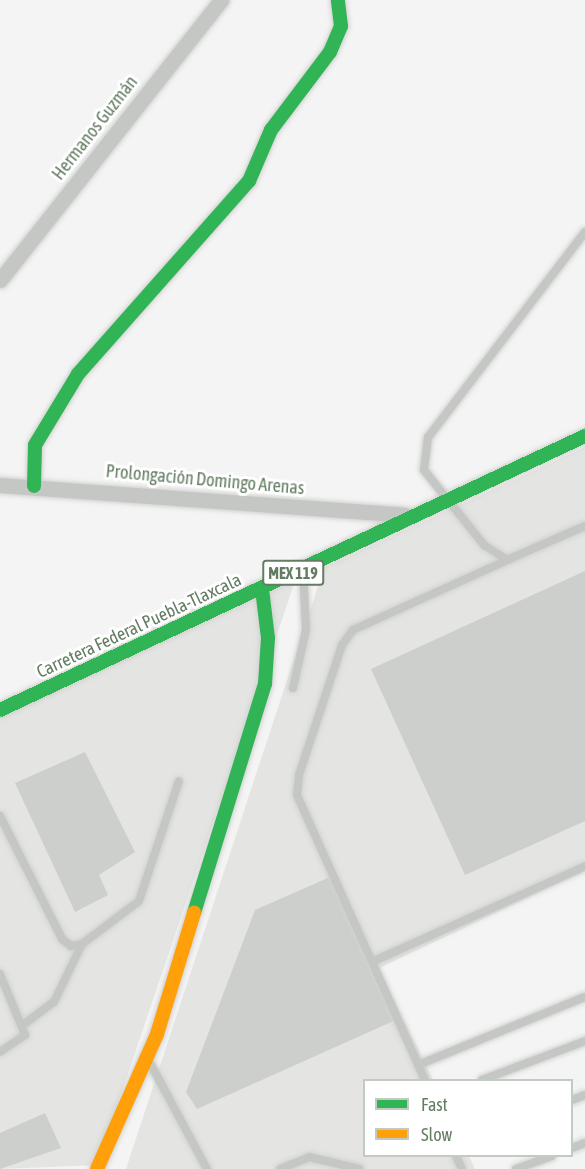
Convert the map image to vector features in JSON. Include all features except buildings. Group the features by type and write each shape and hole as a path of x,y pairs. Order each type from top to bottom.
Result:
{"street":[{"name":"Hermanos Guzmán","path":"0,280 221,0"},
{"path":"34,486 35,445 78,374 249,181 271,130 330,52 341,26 338,0"},
{"name":"Carretera Federal Puebla-Tlaxcala","path":"0,710 262,589 445,497 585,436"},
{"name":"Prolongación Domingo Arenas","path":"0,485 407,515"},
{"path":"97,1169 147,1057 265,684 268,638 262,589"}],"lane":[{"path":"507,560 484,545 424,470 428,437 585,232"},
{"path":"425,1079 374,961 297,795 338,655 353,630 585,526"},
{"path":"292,688 306,630 303,568"},
{"path":"0,816 62,939 71,946 82,944 139,901 179,781"},
{"path":"374,961 585,866"},
{"path":"23,1025 54,1002 82,944"},
{"path":"0,1052 19,1042 23,1025 1,978"},
{"path":"418,1065 585,997"},
{"path":"485,1079 585,1041"},
{"path":"147,1057 207,1169"},
{"path":"280,1169 309,1157 360,1169"},
{"path":"516,1169 547,1157"}],"shaded area":[{"path":"585,447 585,871 379,968 433,1079 363,1079 363,1157 469,1157 475,1169 126,1169 324,568"},
{"path":"295,581 97,1165 0,1169 0,716"}],"traffic: fast":[{"path":"34,486 35,445 78,374 249,181 271,130 330,52 341,26 338,0"},
{"path":"0,710 585,436"},
{"path":"194,913 265,684 268,638 262,589"}],"traffic: slow":[{"path":"97,1169 157,1034 194,913"}]}
